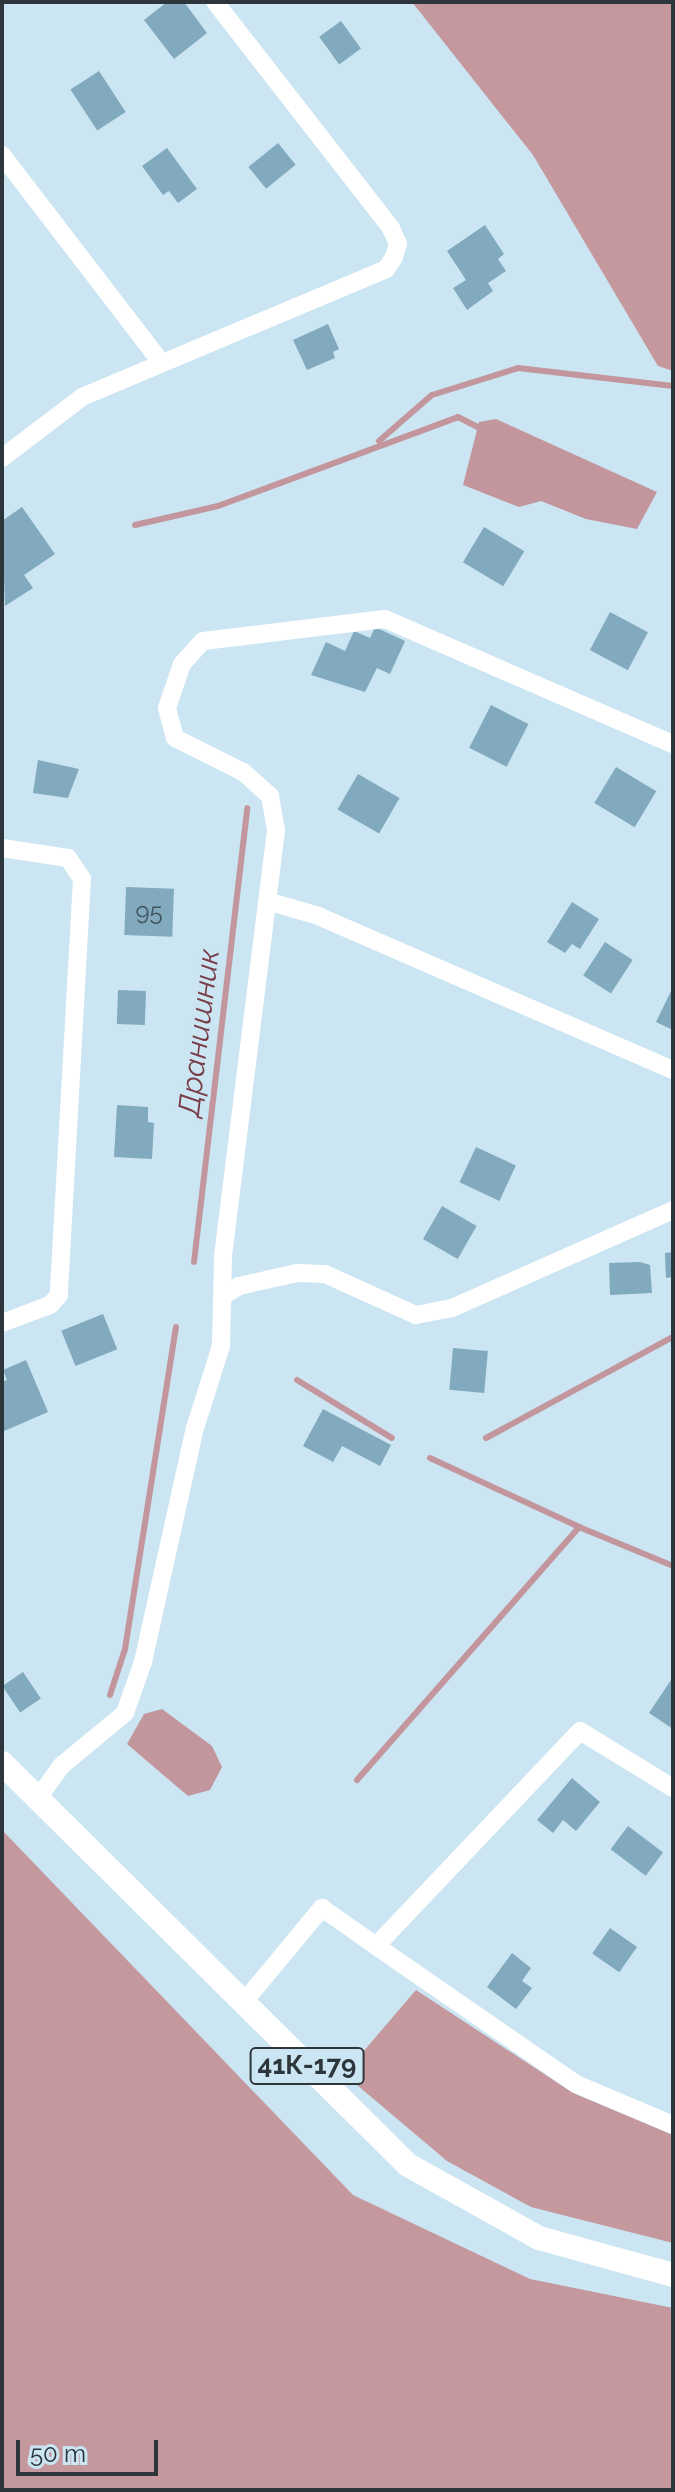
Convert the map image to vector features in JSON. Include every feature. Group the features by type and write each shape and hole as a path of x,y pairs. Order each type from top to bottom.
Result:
{"main road":[{"name":"41К-179","path":"2,1763 408,2165 539,2238 673,2275"}],"street":[{"path":"2,458 82,397 160,361 386,269 398,244 391,228 215,2"},
{"path":"2,155 8,176 160,361"},
{"path":"38,1798 61,1766 125,1713 143,1662 195,1428 221,1346 223,1256 270,902 276,830 270,796 243,772 175,738 167,708 182,664 203,641 385,619 673,744"},
{"path":"2,848 68,858 82,879 59,1295 50,1305 2,1323"},
{"path":"270,902 316,915 673,1070"},
{"path":"223,1296 239,1286 297,1273 325,1274 416,1315 452,1308 673,1210"},
{"path":"376,1946 580,1731 673,1788"},
{"path":"243,2003 322,1908 576,2084 673,2125"}],"shaded area":[{"path":"412,2 673,2 673,371 658,366 533,155"},
{"path":"496,419 657,492 637,529 586,519 541,501 519,507 463,485 479,422"},
{"path":"162,1709 212,1746 222,1767 210,1790 188,1796 127,1744 144,1714"},
{"path":"2,1830 353,2195 530,2279 673,2308 673,2490 2,2490"},
{"path":"416,1990 573,2093 673,2135 673,2243 531,2207 447,2161 344,2074"}],"building":[{"path":"167,2 184,2 207,33 174,59 144,20"},
{"path":"341,21 361,49 339,64 319,37"},
{"path":"99,71 126,112 97,131 70,90"},
{"path":"278,143 296,165 266,189 248,167"},
{"path":"167,148 197,189 178,203 169,191 163,195 142,166"},
{"path":"485,225 504,254 498,259 506,271 488,283 493,291 467,310 453,288 466,280 447,251"},
{"path":"328,324 339,349 333,352 335,358 307,370 293,340"},
{"path":"22,507 55,554 24,575 33,588 5,606 2,521"},
{"path":"484,527 524,551 503,586 463,562"},
{"path":"610,612 648,632 628,670 590,650"},
{"path":"375,627 405,641 390,674 377,668 365,692 311,675 326,642 345,651 354,631 370,638"},
{"path":"491,705 528,724 507,767 469,748"},
{"path":"38,760 79,769 68,798 33,793"},
{"path":"616,767 656,791 635,827 594,803"},
{"path":"358,774 400,798 379,834 338,810"},
{"path":"126,887 174,889 172,937 124,935"},
{"path":"572,902 599,919 580,949 572,944 565,953 547,942"},
{"path":"605,942 633,960 611,994 583,976"},
{"path":"673,987 673,1030 656,1022"},
{"path":"118,990 146,991 145,1025 117,1024"},
{"path":"117,1105 148,1107 148,1122 154,1123 152,1159 114,1157"},
{"path":"476,1147 516,1166 499,1201 460,1182"},
{"path":"442,1206 477,1226 458,1259 423,1239"},
{"path":"673,1252 673,1277 666,1278 665,1253"},
{"path":"640,1262 650,1265 652,1293 610,1295 609,1263"},
{"path":"103,1314 117,1349 76,1366 61,1331"},
{"path":"453,1348 488,1351 484,1393 449,1390"},
{"path":"26,1360 48,1412 2,1432 2,1382 7,1380 3,1370"},
{"path":"323,1409 391,1445 380,1466 342,1446 333,1462 303,1446"},
{"path":"23,1672 41,1699 20,1713 2,1686"},
{"path":"673,1677 673,1729 649,1713"},
{"path":"572,1778 600,1802 576,1831 563,1820 553,1833 537,1820"},
{"path":"628,1826 663,1852 646,1876 611,1849"},
{"path":"610,1928 637,1947 619,1972 592,1953"},
{"path":"512,1953 531,1968 522,1981 532,1988 516,2009 487,1987"}],"waterway":[{"path":"379,441 432,395 518,368 673,386"},
{"path":"135,525 218,506 458,417 478,427"},
{"name":"Дранишник","path":"194,1262 247,808"},
{"path":"110,1695 125,1649 176,1327"},
{"path":"486,1438 673,1337"},
{"path":"297,1380 392,1438"},
{"path":"430,1458 579,1527"},
{"path":"357,1780 579,1527 673,1566"}]}
